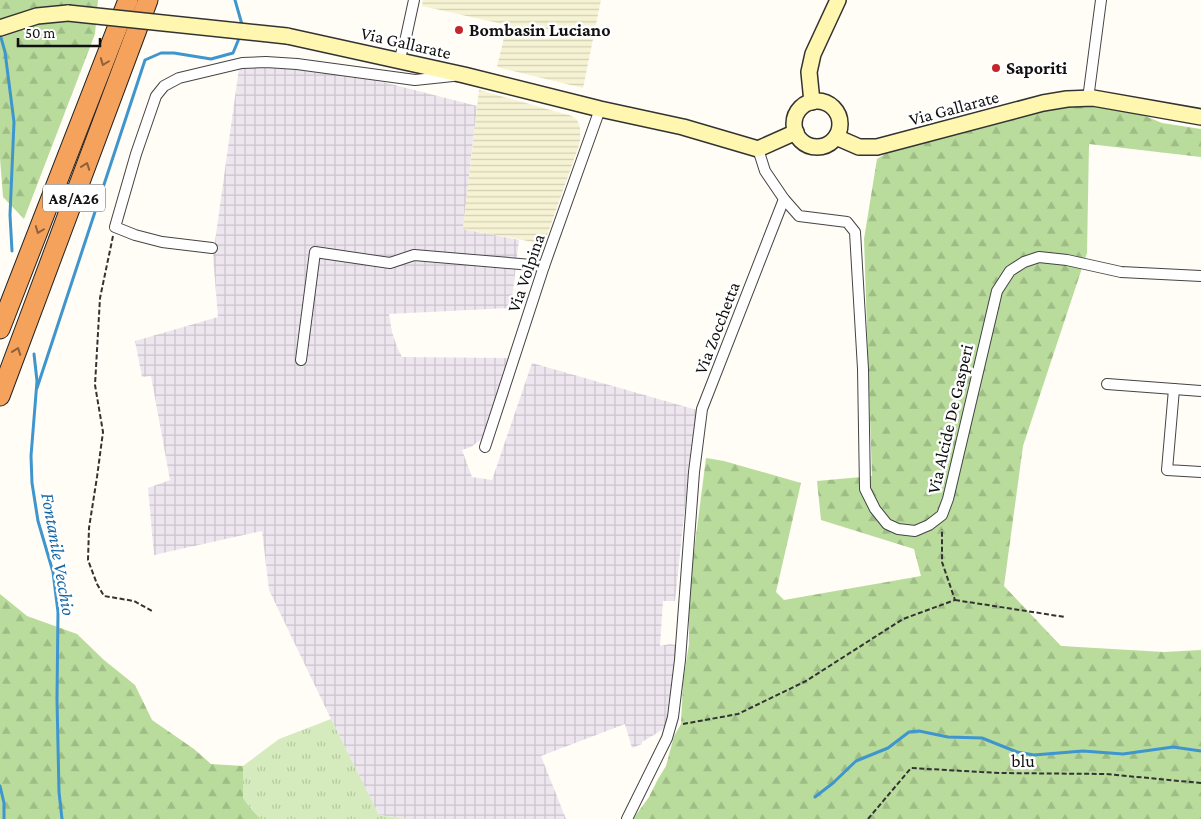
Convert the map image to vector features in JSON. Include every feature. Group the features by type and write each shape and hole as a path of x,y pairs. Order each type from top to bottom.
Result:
{"highway":[{"name":"A8/A26","path":"0,329 128,0"},
{"name":"A8/A26","path":"0,396 148,0"}],"main road":[{"path":"812,102 809,72 813,54 838,0"},
{"name":"Via Gallarate","path":"5,26 37,16 68,13 288,36 464,75 600,109 683,127 758,149"},
{"name":"Via Gallarate","path":"836,137 859,147 877,147 1043,102 1067,99 1093,98 1201,117"},
{"path":"812,102 826,103 836,111 839,117 839,131 836,137 825,146 811,146 804,143 799,139 794,126 797,113 806,104 812,102"},
{"path":"758,149 796,132"}],"street":[{"path":"399,61 414,0"},
{"path":"1088,98 1102,0"},
{"path":"212,248 162,242 135,235 115,227 136,154 156,96 164,86 179,78 221,67 242,63 266,62 297,64 415,80 464,75"},
{"name":"Via Volpina","path":"485,448 544,266 600,109"},
{"name":"Via Alcide De Gasperi","path":"758,149 765,172 799,216 847,222 855,232 863,369 865,489 875,509 887,524 898,529 914,531 929,525 942,515 948,499 997,291 1010,271 1024,262 1039,256 1121,272 1201,276"},
{"name":"Via Zocchetta","path":"627,819 667,738 671,726 680,660 694,472 702,409 784,199"},
{"path":"301,360 315,252 390,263 414,255 544,266"},
{"path":"1107,384 1201,391"},
{"path":"1174,389 1167,470 1201,472"}],"path":[{"path":"115,227 100,298 95,385 103,432 89,528 88,560 97,584 104,596 134,601 152,611"},
{"path":"942,515 942,562 955,600"},
{"path":"671,726 738,714 806,681 903,619 955,600 1065,618"},
{"name":"blu","path":"868,819 911,768 999,773 1106,774 1201,783"}],"shaded area":[{"path":"423,0 601,0 583,88 497,67 507,25 422,6"},
{"path":"239,68 288,68 375,80 477,106 463,229 519,240 511,308 389,314 392,332 402,357 508,358 483,438 471,447 462,450 472,477 492,480 532,363 697,410 675,601 663,601 660,646 677,645 670,719 662,730 642,742 642,744 632,748 625,724 541,756 566,819 406,819 379,815 269,590 262,531 154,555 148,488 170,480 151,376 142,377 135,341 218,317 213,256"},
{"path":"479,90 572,116 577,120 580,127 579,145 544,244 463,229"}],"green space":[{"path":"0,0 98,0 95,34 24,219 3,197 0,158"},
{"path":"1092,102 1121,106 1162,123 1201,129 1201,157 1089,144 1087,253 1023,446 1004,586 1061,646 1164,652 1201,650 1201,819 633,819 649,797 666,766 674,736 681,724 683,682 689,644 689,594 706,458 724,461 801,483 776,592 784,600 921,576 914,549 821,520 817,481 872,476 864,239 877,159 893,149 1009,115"},
{"path":"0,594 27,616 77,634 104,660 135,685 152,720 194,749 211,764 243,766 243,798 261,819 0,819"},
{"path":"331,719 379,815 406,819 261,819 251,809 243,798 243,766 279,739"}],"waterway":[{"path":"235,0 243,28"},
{"name":"Fontanile Vecchio","path":"0,34 5,52 14,122 10,215 12,251"},
{"path":"37,388 145,60 161,53 174,53 211,59 233,53 240,36"},
{"name":"Fontanile Vecchio","path":"34,354 37,381 31,456 32,483 38,521 53,572 58,612 57,699 59,792 62,819"},
{"path":"815,797 856,761 888,748 909,732 919,731 948,737 982,738 1017,752 1034,755 1083,751 1123,754 1173,747 1201,751"},
{"path":"0,786 4,803 4,819"}],"place":[{"name":"Bombasin Luciano","path":"459,30"},
{"name":"Saporiti","path":"996,68"}]}
